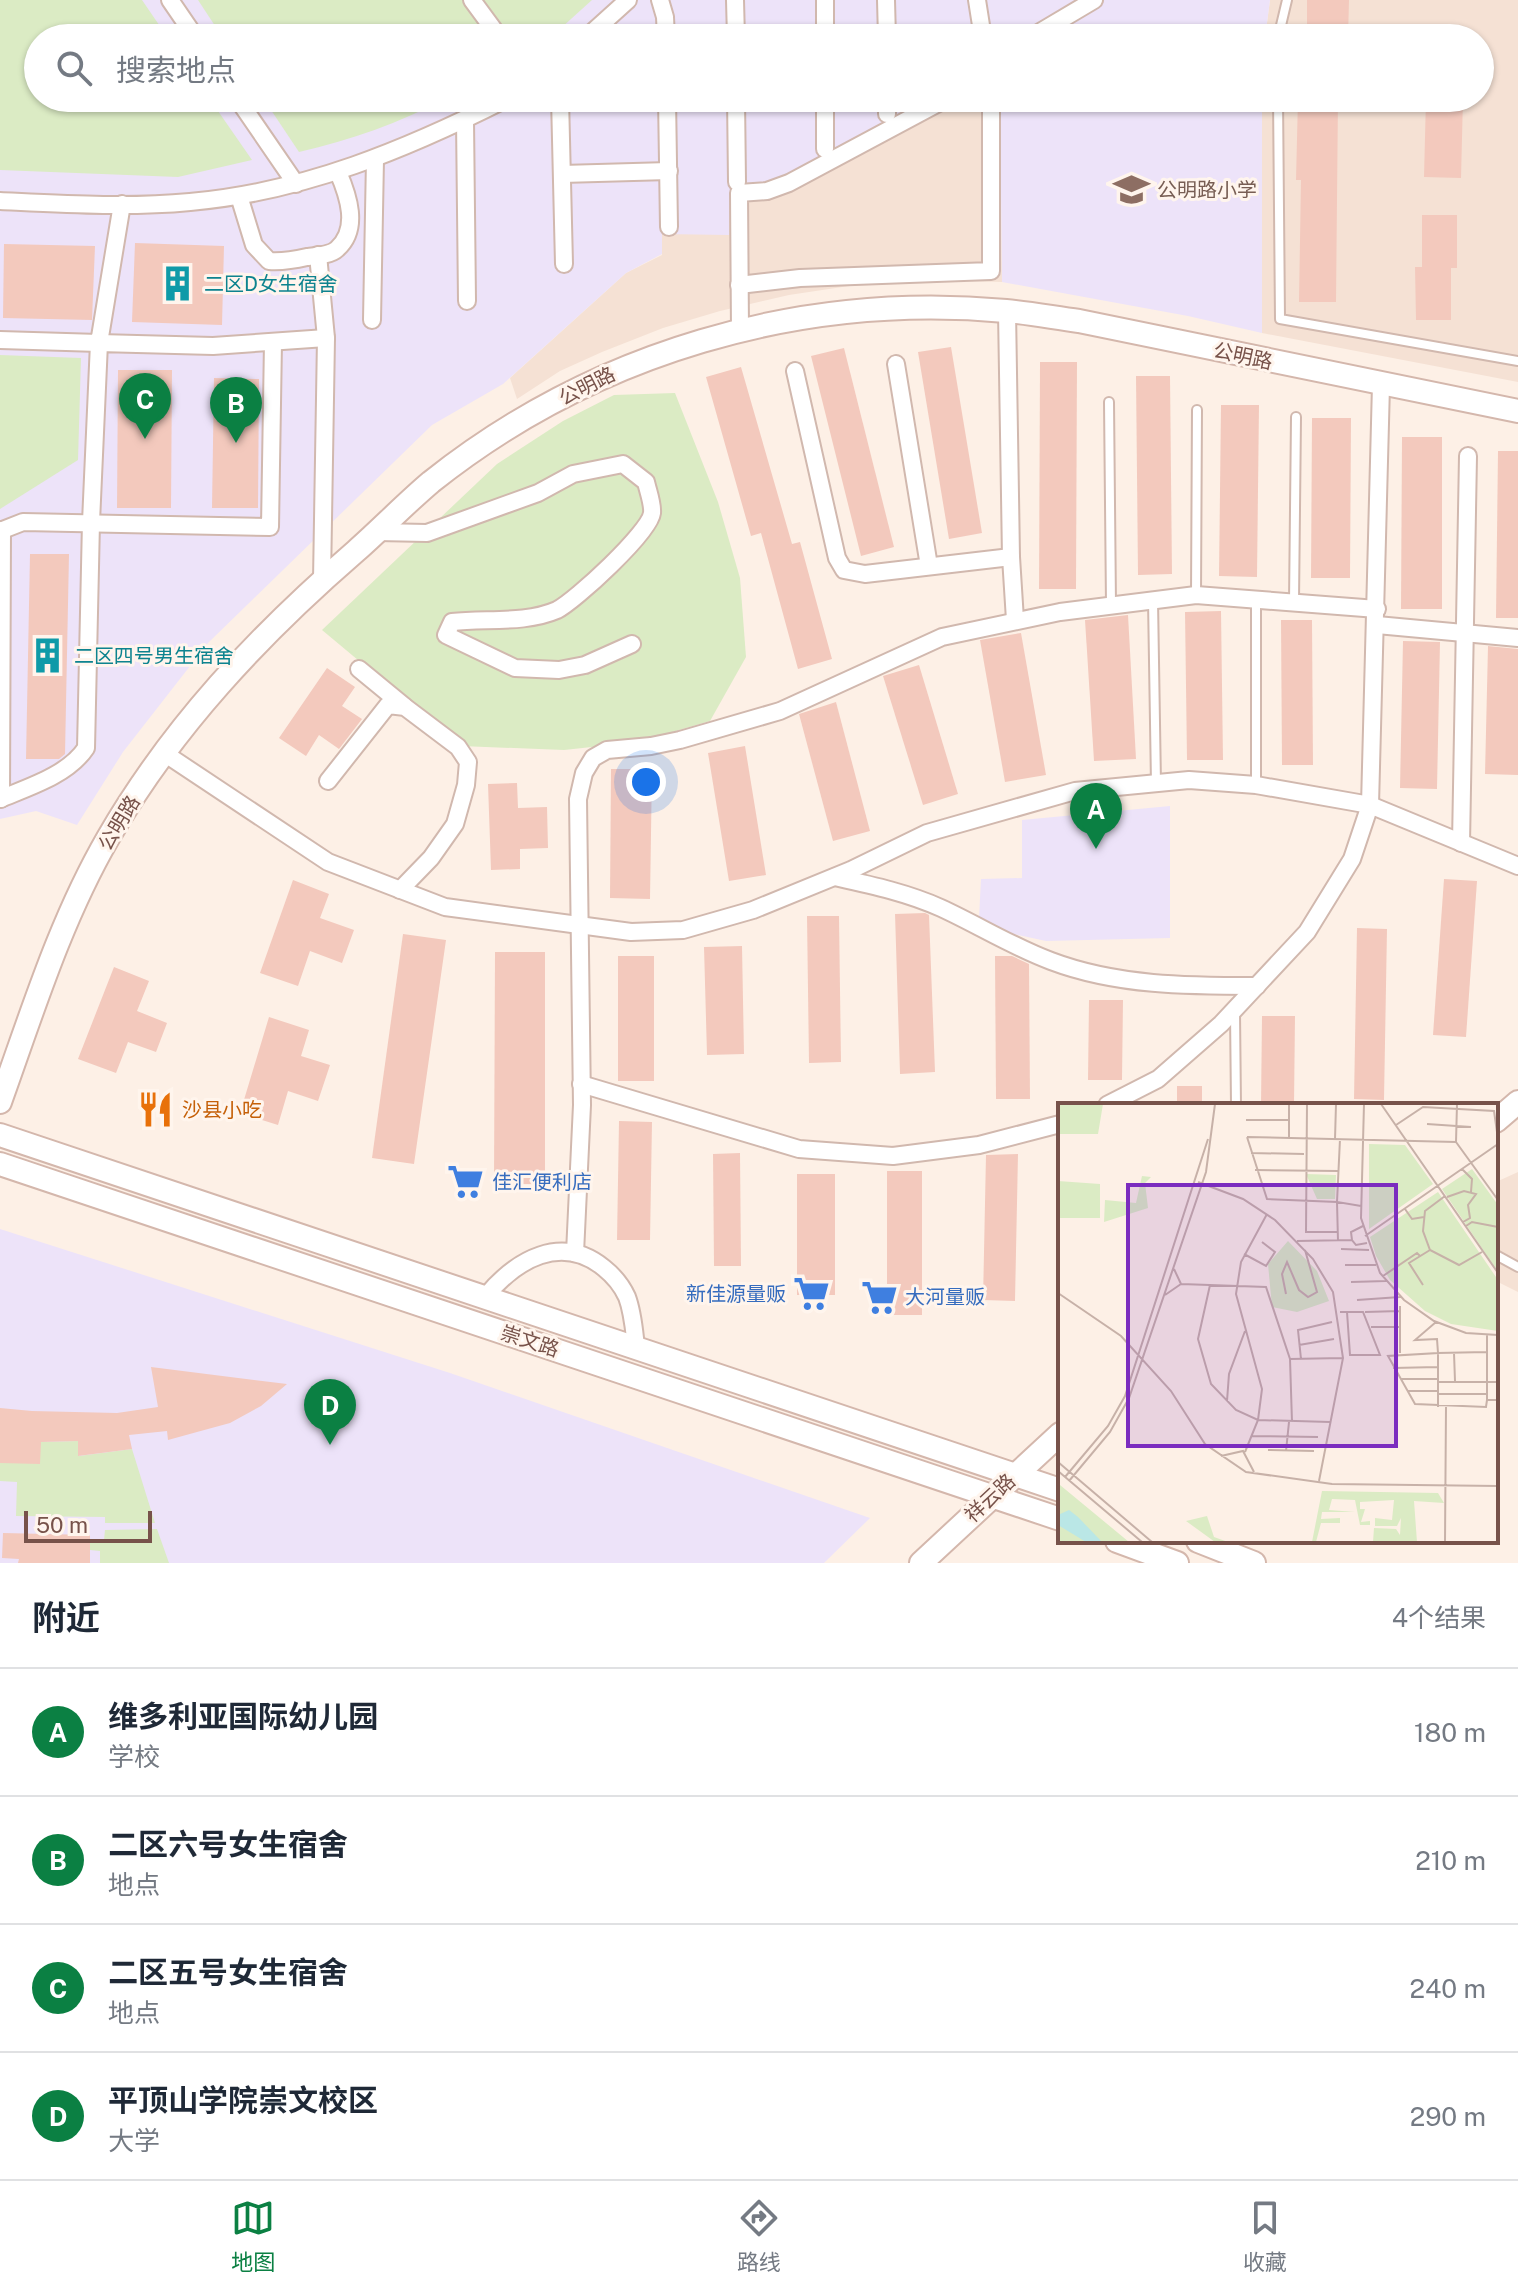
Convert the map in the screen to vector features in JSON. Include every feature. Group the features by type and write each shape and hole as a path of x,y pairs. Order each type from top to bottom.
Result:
{"main road":[{"name":"公明路","path":"0,1102 52,957 78,895 108,838 164,753 226,675 322,580 429,484 461,460 565,396 623,367 688,343 740,330 858,312 943,308 1007,311 1079,321 1518,411"},
{"path":"1498,1119 1518,1102"},
{"name":"崇文路","path":"0,1135 1058,1489"},
{"name":"崇文路","path":"0,1164 1058,1518"},
{"name":"祥云路","path":"921,1563 1058,1436"},
{"path":"1122,1543 1177,1563"},
{"path":"1203,1543 1254,1563"}],"street":[{"path":"170,0 186,24"},
{"path":"472,0 490,24"},
{"path":"601,24 628,0"},
{"path":"660,0 665,24"},
{"path":"735,0 736,24"},
{"path":"825,0 825,24"},
{"path":"886,0 887,24"},
{"path":"977,0 981,24"},
{"path":"1063,0 1063,18"},
{"path":"1053,24 1094,0"},
{"path":"247,112 296,184"},
{"path":"0,201 122,204 188,202 239,196 338,172 481,112"},
{"path":"560,112 564,264"},
{"path":"667,112 669,227"},
{"path":"736,112 737,182"},
{"path":"825,112 825,149"},
{"path":"740,330 739,193 767,191 789,183 922,112"},
{"path":"739,285 800,278 991,271 991,112"},
{"path":"465,120 467,301"},
{"path":"372,320 375,159"},
{"path":"562,174 669,171"},
{"path":"239,196 254,245 269,261 283,262 318,255 336,250 350,232 349,197 338,172"},
{"path":"122,204 99,343 91,522 86,748 81,756 60,772 0,799 1,530 23,522 91,522 270,527 273,342"},
{"path":"318,255 326,338 322,580"},
{"path":"1007,311 1015,620"},
{"path":"0,340 213,346 326,338"},
{"path":"896,364 929,566"},
{"path":"795,371 837,558 844,570 865,574 1011,557"},
{"path":"1111,1103 1158,1079 1257,986 1307,932 1352,859 1370,805 1381,385"},
{"path":"1461,843 1468,456"},
{"path":"377,532 427,533 538,493 573,474 623,464 646,482 652,512 644,531 612,564 558,609 517,619 452,622 446,635 515,668 559,670 585,665 632,644"},
{"path":"575,1253 581,1084 578,799 584,773 593,758 607,750 680,740 780,711 942,637 1015,620 1153,599 1196,595 1294,603 1518,638"},
{"path":"359,669 458,747 468,762 466,785 455,824 431,858 400,890"},
{"path":"328,781 388,705 405,707"},
{"path":"164,753 328,862 400,890 445,907 631,932 683,930 753,910 835,877 927,833 1075,791 1189,780 1256,785 1370,805 1518,866"},
{"path":"835,877 877,886 939,908 1051,962 1098,974 1175,986 1257,986"},
{"path":"581,1084 799,1149 893,1156 979,1145 1058,1125"},
{"path":"486,1296 503,1276 537,1256 553,1252 575,1253 593,1259 622,1287 633,1318 636,1347"}],"lane":[{"path":"1281,24 1287,0"},
{"path":"1278,112 1280,319 1518,361"},
{"path":"1109,402 1111,605"},
{"path":"1196,595 1197,410"},
{"path":"1294,603 1296,417"},
{"path":"1153,599 1156,784"},
{"path":"1256,600 1256,785"},
{"path":"1235,1008 1236,1103"},
{"path":"1498,1256 1518,1267"}],"shaded area":[{"path":"0,0 1270,0 1267,24 24,24 24,112 906,112 790,178 756,187 730,188 729,235 662,234 662,254 626,273 503,384 432,425 208,643 123,752 77,825 36,811 0,819"},
{"path":"1270,0 1518,0 1518,382 1262,333 1262,112 1494,112 1494,24 1267,24"},
{"path":"906,112 1000,112 1002,282 930,280 849,286 789,295 720,311 663,328 602,352 560,371 517,399 510,378 626,273 662,255 662,234 730,188 756,187 790,178"},
{"name":"公明路小学","path":"1000,112 1262,112 1262,333 1188,316 1002,282"},
{"path":"1170,806 1170,938 1046,941 1009,933 979,918 981,879 1022,878 1022,820"},
{"path":"1518,1172 1518,1292 1498,1282 1498,1181"},
{"path":"0,1229 450,1373 870,1518 824,1563 0,1563"}],"green space":[{"path":"0,0 142,0 158,24 24,24 24,112 219,112 252,160 178,177 0,170"},
{"path":"198,0 592,0 565,24 214,24"},
{"path":"272,112 417,112 374,130 299,152"},
{"path":"0,355 81,358 78,460 0,509"},
{"path":"675,393 718,502 740,578 746,657 710,721 638,742 564,750 461,746 322,630 497,464 563,421 614,395"},
{"path":"78,1441 79,1456 132,1449 155,1523 105,1523 105,1517 16,1516 17,1482 0,1481 0,1463 41,1442"},
{"path":"157,1529 169,1563 100,1563 100,1551 90,1550 90,1541 104,1540 105,1530"}],"building":[{"path":"1307,0 1349,0 1348,24 1307,24"},
{"path":"1298,112 1338,112 1336,302 1299,302 1301,180 1296,180"},
{"path":"1426,112 1463,112 1461,178 1424,177"},
{"path":"1422,215 1457,215 1457,268 1451,268 1451,320 1416,320 1415,267 1422,267"},
{"name":"二区D女生宿舍","path":"135,243 224,246 222,325 132,322"},
{"path":"4,244 95,246 92,320 3,318"},
{"path":"951,347 982,533 949,539 918,352"},
{"path":"844,348 894,547 861,556 811,356"},
{"path":"1040,362 1077,362 1076,589 1039,589"},
{"path":"741,367 792,544 800,542 832,659 798,669 761,533 751,536 706,377"},
{"path":"118,370 172,370 171,508 117,508"},
{"path":"1136,376 1170,376 1172,574 1138,575"},
{"path":"214,378 259,379 258,508 212,508"},
{"path":"1221,405 1259,405 1257,577 1219,576"},
{"path":"1312,418 1351,418 1350,578 1311,578"},
{"path":"1402,437 1442,437 1442,609 1401,609"},
{"path":"1498,451 1518,451 1518,618 1496,618"},
{"name":"二区四号男生宿舍","path":"30,554 69,554 65,754 59,759 26,759"},
{"path":"1221,611 1223,760 1187,760 1185,612"},
{"path":"1128,615 1136,759 1094,761 1085,620"},
{"path":"1281,620 1312,620 1313,765 1282,765"},
{"path":"1021,633 1046,775 1005,782 980,640"},
{"path":"1403,641 1440,642 1437,789 1400,788"},
{"path":"1488,646 1518,649 1518,775 1485,774"},
{"path":"919,665 958,794 923,805 883,676"},
{"path":"327,668 355,687 342,706 362,719 339,749 319,735 306,756 279,738"},
{"path":"836,702 870,831 833,841 799,714"},
{"path":"745,746 766,875 729,881 708,753"},
{"path":"611,769 652,769 650,899 610,898"},
{"path":"517,783 518,808 547,807 548,848 520,849 520,869 491,870 488,784"},
{"path":"1444,879 1477,881 1466,1037 1433,1035"},
{"path":"293,880 329,894 320,918 354,930 342,963 310,951 298,986 260,973"},
{"path":"895,914 929,915 935,1072 900,1074"},
{"path":"807,916 839,916 841,1062 809,1063"},
{"path":"1357,928 1387,929 1384,1100 1354,1099"},
{"path":"403,934 446,940 414,1164 372,1158"},
{"path":"742,946 744,1054 707,1055 704,947"},
{"path":"495,952 545,952 545,1184 494,1184"},
{"path":"618,956 654,956 654,1081 618,1081"},
{"path":"995,956 1012,956 1029,964 1030,1099 996,1099"},
{"path":"114,967 149,981 137,1011 167,1023 156,1052 128,1042 116,1073 78,1059"},
{"path":"1089,1000 1123,1000 1122,1080 1088,1080"},
{"path":"1262,1016 1295,1016 1294,1103 1261,1103"},
{"path":"269,1017 309,1030 301,1056 330,1065 318,1101 288,1091 278,1125 240,1113"},
{"path":"1177,1086 1202,1086 1202,1103 1177,1103"},
{"path":"619,1121 652,1122 650,1240 617,1240"},
{"path":"740,1153 741,1266 714,1266 713,1154"},
{"path":"1018,1154 1015,1301 983,1300 986,1155"},
{"path":"887,1171 922,1171 922,1315 887,1315"},
{"path":"797,1174 835,1174 835,1295 797,1295"},
{"path":"151,1367 287,1384 261,1406 230,1423 168,1440 167,1431 129,1435 132,1449 78,1456 78,1441 41,1442 40,1464 0,1463 0,1408 117,1413 158,1407"},
{"path":"3,1533 90,1535 90,1563 18,1563 19,1559 2,1558"}],"place":[{"name":"公明路小学","path":"1131,190"},
{"name":"二区D女生宿舍","path":"178,284"},
{"name":"二区五号女生宿舍","path":"145,439"},
{"name":"二区六号女生宿舍","path":"236,443"},
{"name":"二区四号男生宿舍","path":"48,656"},
{"name":"维多利亚国际幼儿园","path":"1096,849"},
{"name":"沙县小吃","path":"156,1110"},
{"name":"佳汇便利店","path":"466,1182"},
{"name":"新佳源量贩","path":"812,1294"},
{"name":"大河量贩","path":"879,1297"},
{"name":"平顶山学院崇文校区","path":"330,1445"}]}
